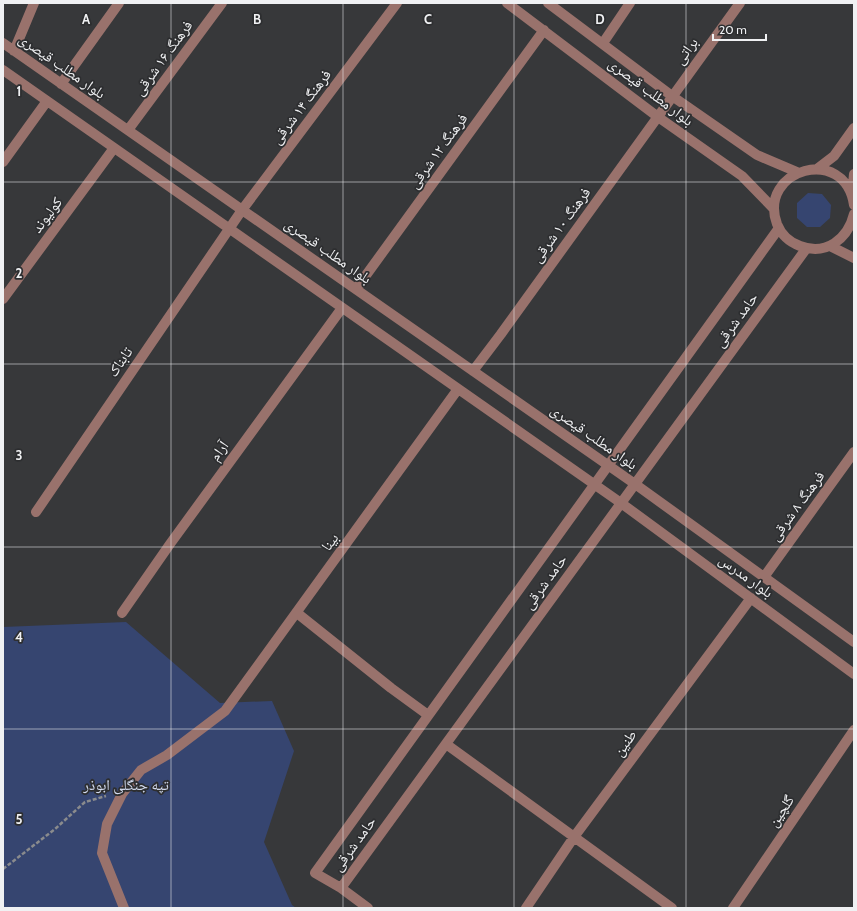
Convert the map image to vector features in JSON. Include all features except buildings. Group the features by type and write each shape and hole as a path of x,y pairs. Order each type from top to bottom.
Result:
{"street":[{"path":"14,51 34,3"},
{"path":"61,84 119,3"},
{"name":"فرهنگ ۱۶ شرقی","path":"128,130 222,3"},
{"name":"فرهنگ ۱۴ شرقی","path":"230,229 242,210 397,3"},
{"name":"بلوار مطلب قیصری","path":"507,3 658,117 742,176 774,209"},
{"name":"بلوار مطلب قیصری","path":"548,3 672,96 757,155 798,172"},
{"path":"603,43 630,3"},
{"name":"براتی","path":"672,96 740,3"},
{"name":"فرهنگ ۱۲ شرقی","path":"356,289 544,30"},
{"name":"بلوار مطلب قیصری","path":"3,43 635,484"},
{"path":"3,70 621,503"},
{"name":"فرهنگ ۱۰ شرقی","path":"473,371 672,96"},
{"path":"3,162 48,101"},
{"path":"817,169 834,156 854,128"},
{"name":"کولیوند","path":"3,299 114,148"},
{"path":"852,194 846,184 838,176 828,171 817,169 807,170 798,172 788,179 780,188 774,209 775,219 785,238 806,248 818,249 830,246 839,241 852,224 854,214"},
{"path":"854,174 852,194 854,205"},
{"name":"حامد شرقی","path":"779,228 315,873 341,888 806,248"},
{"name":"تابناک","path":"36,512 230,229"},
{"path":"830,246 854,258"},
{"name":"آرام","path":"122,613 179,531 342,308"},
{"name":"بینا","path":"124,908 102,853 107,824 122,794 141,770 167,755 225,711 458,389"},
{"name":"فرهنگ ۸ شرقی","path":"764,577 854,452"},
{"name":"بلوار مدرس","path":"635,484 854,642"},
{"name":"بلوار مدرس","path":"621,503 854,674"},
{"name":"طنین","path":"526,908 574,837 751,598"},
{"path":"296,613 391,688 428,715"},
{"name":"گلچین","path":"733,908 854,730"},
{"path":"446,744 672,908"},
{"path":"341,888 368,908"}],"path":[{"path":"3,869 55,829 85,802 125,790"}],"green space":[{"path":"808,193 822,194 831,205 830,218 820,227 807,227 797,218 797,203"},
{"name":"تپه جنگلی ابوذر","path":"126,622 220,703 272,701 294,751 264,842 292,905 296,908 3,908 3,627"}]}
